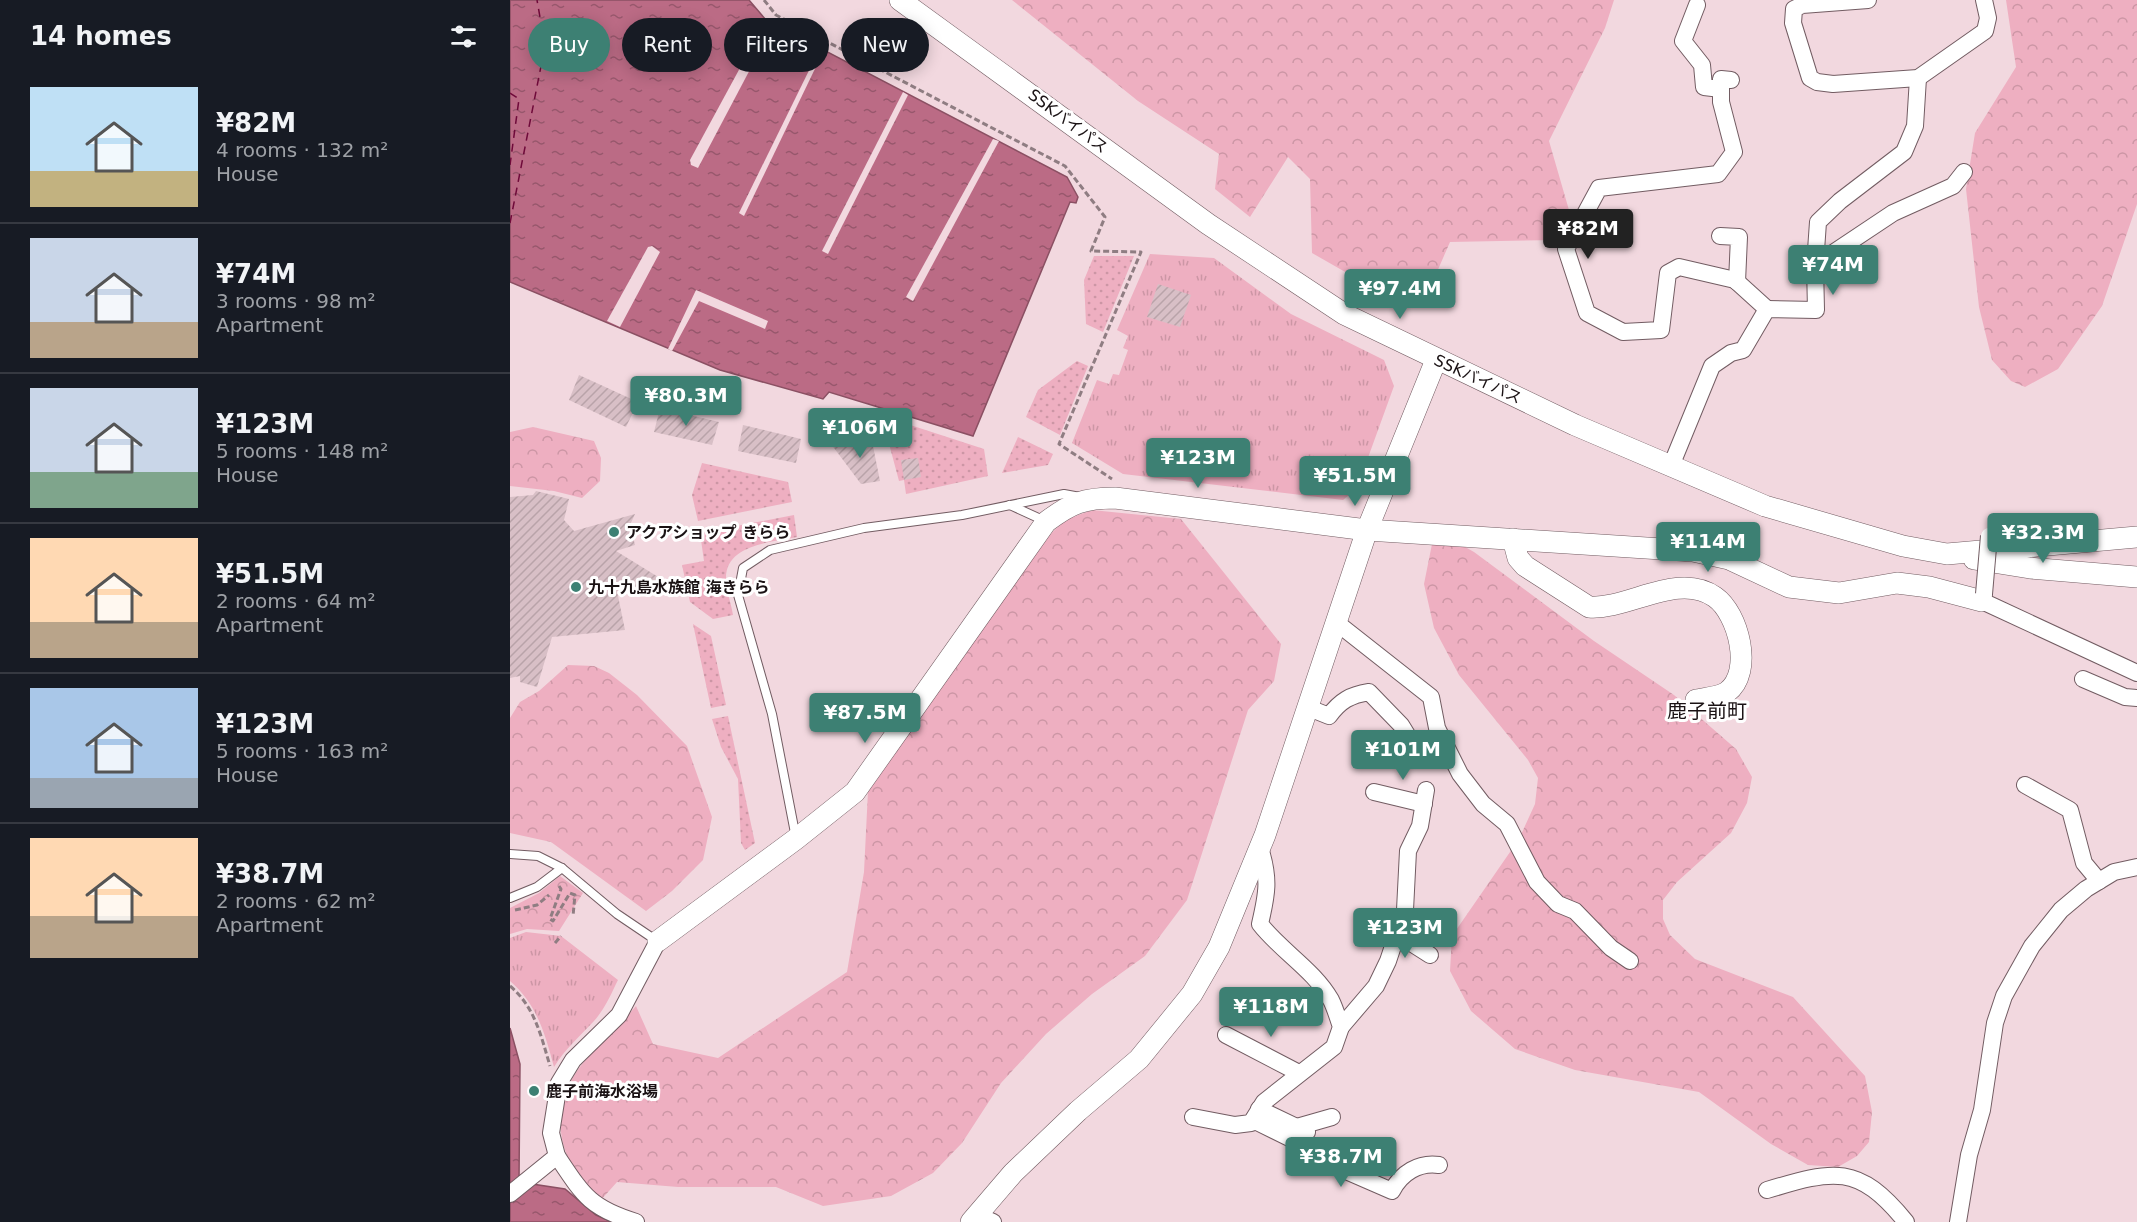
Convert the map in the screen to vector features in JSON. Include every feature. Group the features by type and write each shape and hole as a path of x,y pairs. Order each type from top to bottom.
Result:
{"street":[{"path":"1868,0 1802,5 1794,9 1794,23 1810,78 1817,82 1833,84 1918,78 1986,31 1988,18 1984,0"},
{"name":"SSKバイパス","path":"906,2 1208,224 1344,314 1436,360 1765,507 1903,546 1947,554 2137,537"},
{"path":"1697,5 1683,42 1702,65 1704,87 1726,84 1721,102 1734,152 1718,174 1599,188 1566,249 1587,313 1623,332 1661,330 1668,273 1679,267 1737,282 1767,309 1816,310 1815,265 1818,222 1840,201 1904,152 1915,126 1918,78"},
{"path":"1815,265 1893,213 1953,186 1964,172"},
{"path":"1720,236 1739,237 1737,282"},
{"path":"1671,466 1712,366 1731,353 1743,350 1767,309"},
{"path":"980,1220 1013,1173 1078,1111 1138,1059 1192,994 1219,947 1260,848 1309,708 1366,530 1436,360"},
{"path":"636,1222 607,1213 582,1194 557,1156 551,1132 559,1083 573,1060 619,1015 658,941 796,839 855,792 1046,522 1062,509 1086,498 1115,498 1366,530 1693,551 1729,559 1789,587 1839,593 1896,583 1929,587 1983,598 2137,673"},
{"path":"1983,598 1989,536"},
{"path":"1513,539 1518,558 1525,566 1589,607 1677,589 1696,589 1714,596 1725,608 1741,641 1742,663 1738,677 1727,692 1696,700"},
{"path":"1947,554 2030,568 2137,577"},
{"path":"1337,623 1431,698 1437,728 1460,774 1483,804 1506,824 1538,882 1558,903 1575,911 1611,948 1630,961"},
{"path":"2083,679 2125,697 2137,698"},
{"path":"1309,708 1329,716 1340,702 1356,694 1369,692 1401,726 1420,756"},
{"path":"2025,785 2070,810 2084,863 2099,881"},
{"path":"1193,1117 1235,1125 1251,1123 1272,1095 1334,1047 1341,1027 1376,986 1405,910 1407,851 1420,826 1425,797 1374,792"},
{"path":"1260,848 1268,873 1267,895 1260,924 1306,969 1331,1000 1341,1027"},
{"path":"1958,1222 1969,1155 1982,1110 1995,1023 2004,996 2032,946 2061,910 2114,872 2137,867"},
{"path":"1397,934 1430,955"},
{"path":"1226,1035 1299,1072"},
{"path":"1256,1114 1302,1129 1332,1117"},
{"path":"1256,1114 1334,1160 1346,1171 1392,1191 1399,1178 1426,1163 1439,1165"},
{"path":"510,1194 557,1156"},
{"path":"1767,1190 1831,1174 1854,1178 1868,1183 1906,1222"}],"lane":[{"path":"796,839 772,714 738,595 743,568 770,550 864,528 1064,494 1086,498"},
{"path":"1010,505 1046,522"},
{"path":"510,854 538,856 562,868 617,914 658,941"},
{"path":"510,898 537,887 562,868"}],"path":[{"path":"764,0 776,15 1065,166 1105,217 1091,251 1141,252 1059,444 1115,481"},
{"path":"510,910 537,905 559,886 561,889 550,919 553,921 570,893 575,895 573,916"},
{"path":"555,944 561,936"},
{"path":"510,986 531,1009 538,1023 553,1075 559,1083"}],"green space":[{"path":"1012,0 1614,0 1605,28 1549,141 1571,217 1555,240 1450,242 1423,304 1396,301 1312,253 1310,179 1288,157 1250,217 1215,189 1219,154 1138,101"},
{"path":"2006,0 2137,0 2137,204 2102,306 2058,369 2025,387 2011,381 1992,360 1979,307 1966,189 1975,133 2016,67"},
{"path":"1150,254 1214,258 1291,314 1384,360 1394,386 1357,488 1343,500 1123,474 1072,443 1097,380 1109,384 1113,374 1119,375 1128,350 1123,348 1128,336 1117,330"},
{"path":"1094,256 1134,256 1103,332 1086,324 1084,280"},
{"path":"1077,361 1088,366 1060,435 1026,417 1038,390"},
{"path":"901,422 984,449 988,476 906,494 904,480 899,481 884,425"},
{"path":"533,427 594,441 601,458 600,481 582,498 554,491 510,486 510,432"},
{"path":"1018,437 1053,454 1048,465 1002,473"},
{"path":"702,463 788,482 792,502 698,521 692,495"},
{"path":"1092,510 1181,519 1281,644 1274,681 1248,710 1187,900 1145,956 1092,994 1046,1034 1001,1083 962,1143 933,1173 891,1196 823,1206 776,1187 678,1187 617,1182 601,1200 585,1185 573,1168 565,1150 561,1131 561,1112 566,1093 575,1074 636,1006 653,1044 718,1058 847,972 864,872 868,791 1032,552 1065,520"},
{"path":"794,515 797,537 764,543 742,551 728,567 726,583 733,615 713,619 690,602 682,565 704,561 700,533"},
{"path":"1444,535 1474,552 1594,641 1674,695 1736,749 1752,777 1747,803 1731,833 1677,882 1663,900 1663,919 1670,935 1695,959 1793,997 1865,1076 1872,1112 1869,1142 1857,1156 1838,1167 1808,1165 1771,1144 1699,1092 1575,1070 1515,1049 1471,1011 1450,971 1452,936 1519,839 1535,804 1538,778 1528,760 1459,675 1434,628 1424,584 1432,544"},
{"path":"693,624 711,636 726,705 711,708"},
{"path":"568,665 594,666 609,673 637,695 687,746 712,817 703,860 672,891 646,911 551,842 510,833 510,718 520,702 539,691"},
{"path":"728,716 755,843 745,850 741,843 738,779 721,747 712,719"},
{"path":"560,876 583,893 559,931 527,929 510,934 510,908 539,893"},
{"path":"526,932 561,936 618,980 598,1016 568,1048 554,1067 539,1020 527,999 510,981 510,938"}],"water":[{"path":"510,0 749,0 764,18 724,18 724,72 829,72 829,53 841,59 841,72 866,72 1067,177 1078,197 1076,203 1070,202 973,436 829,392 823,399 720,370 510,282"},
{"path":"510,1028 520,1064 519,1182 565,1189 596,1215 612,1222 510,1222"}],"pier":[{"path":"738,72 749,72 698,168 691,165 690,160"},
{"path":"808,72 813,72 744,216 739,213"},
{"path":"903,92 908,95 828,254 822,251"},
{"path":"993,139 999,141 913,301 906,297"},
{"path":"652,246 660,252 620,327 607,321 648,247"},
{"path":"696,290 768,321 765,329 699,301 672,351 668,349"}],"building":[{"path":"1158,284 1191,295 1180,327 1147,317"},
{"path":"579,375 638,402 626,427 569,400"},
{"path":"660,408 719,422 712,445 654,432"},
{"path":"743,425 801,439 796,463 738,451"},
{"path":"871,436 880,481 861,484 831,444"},
{"path":"918,458 921,477 904,480 901,460"},
{"name":"九十九島水族館 海きらら","path":"536,491 569,499 564,520 574,531 635,514 630,525 635,545 616,551 668,583 617,591 625,630 552,637 537,687 520,682 520,676 510,678 510,497 533,495"}],"ferry route":[{"path":"510,223 545,46 537,0"},
{"path":"510,93 519,99 510,165"}],"place":[{"name":"アクアショップ きらら","path":"614,532"},
{"name":"九十九島水族館 海きらら","path":"576,587"},
{"name":"鹿子前海水浴場","path":"534,1091"}],"district":[{"name":"鹿子前町","path":"1707,711"}]}
